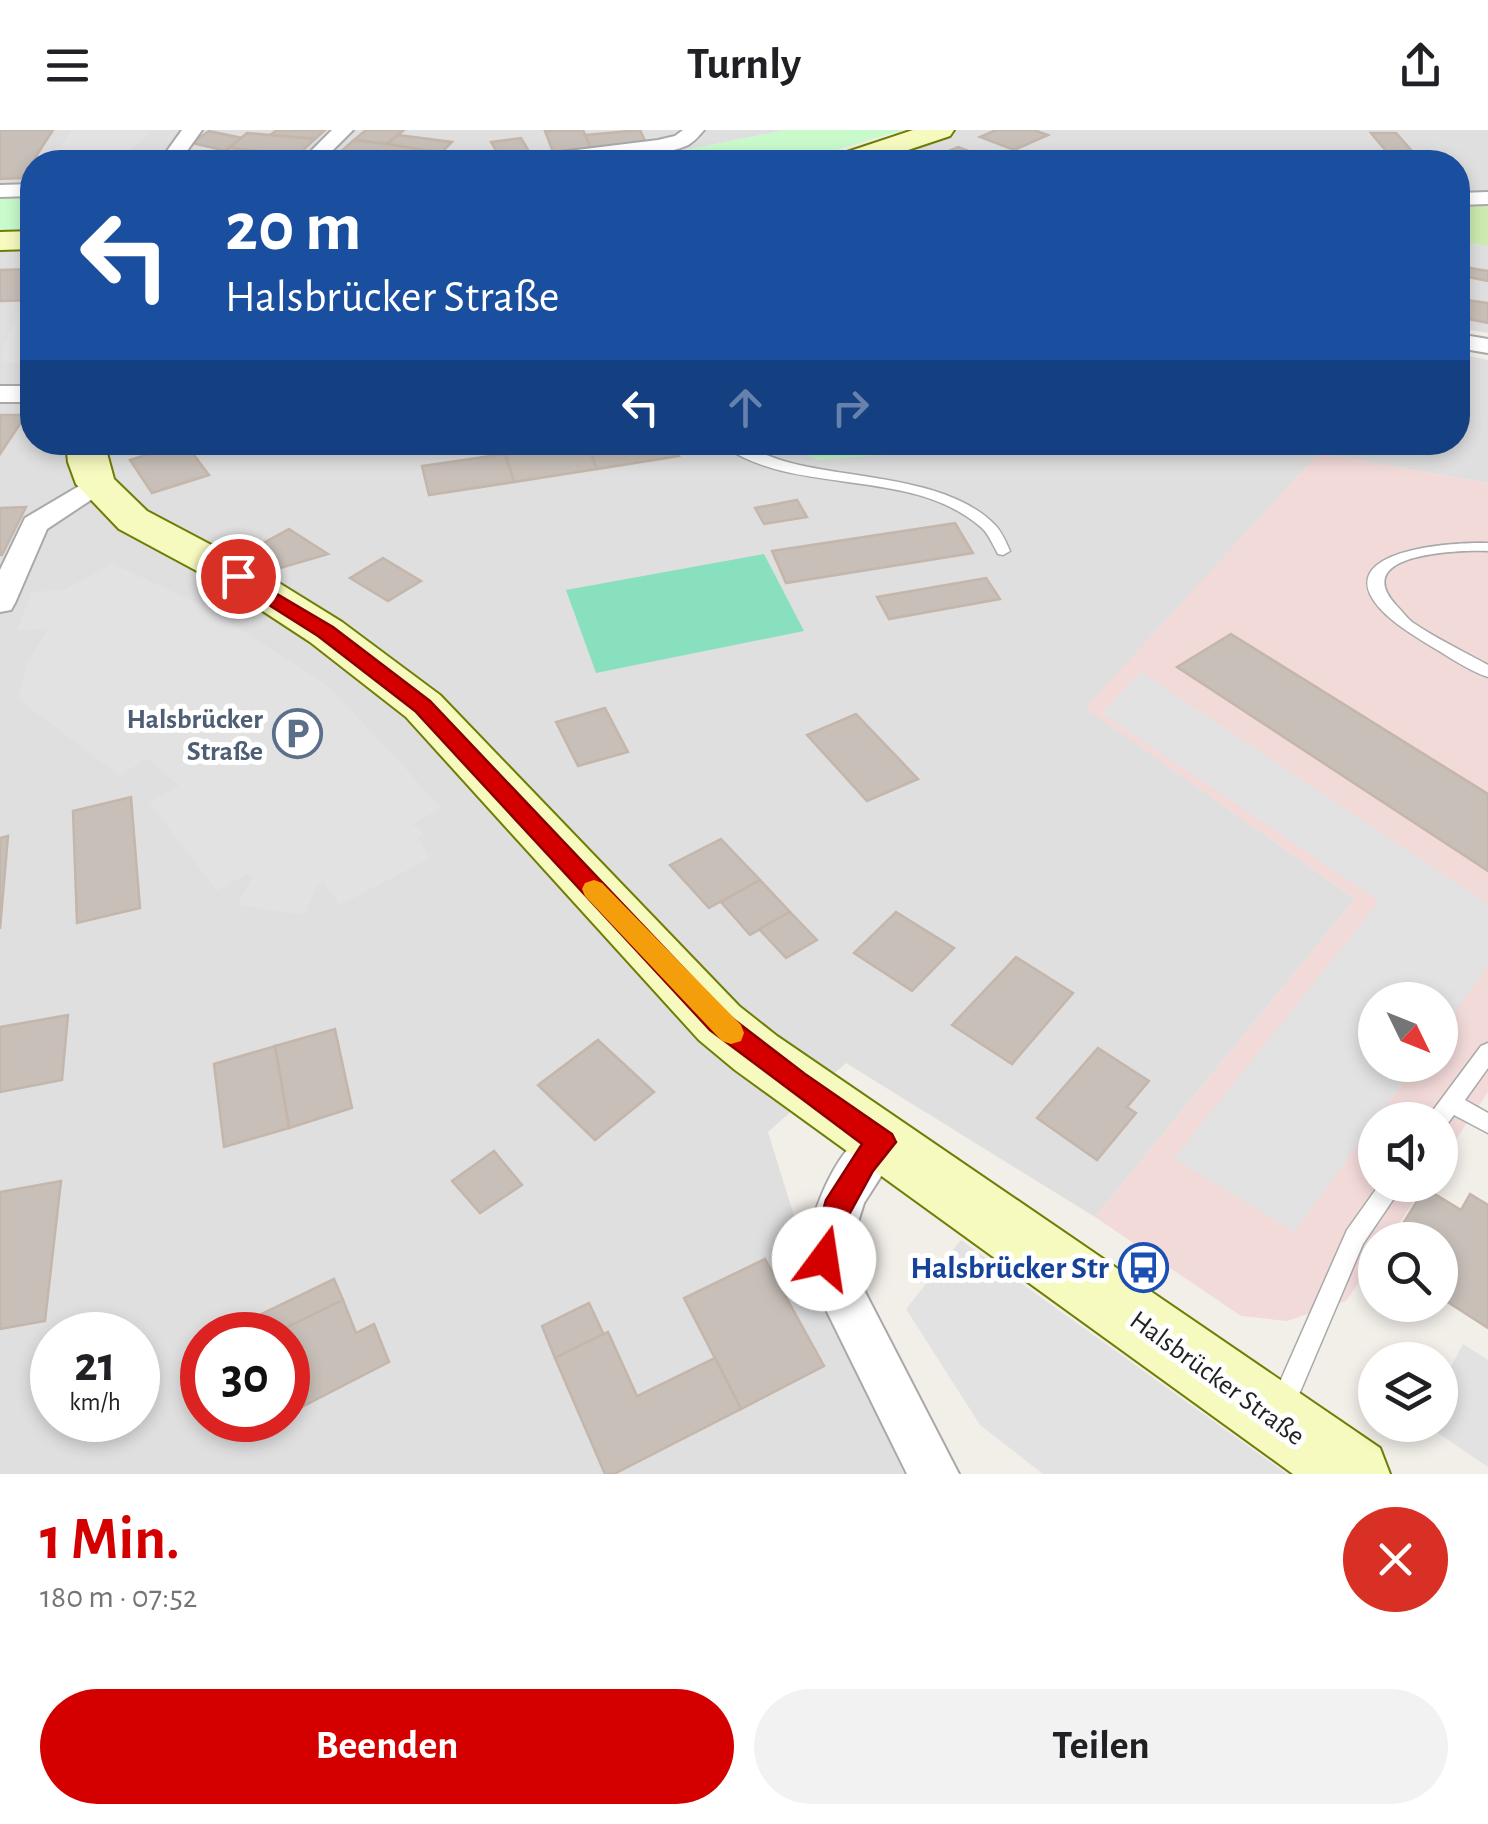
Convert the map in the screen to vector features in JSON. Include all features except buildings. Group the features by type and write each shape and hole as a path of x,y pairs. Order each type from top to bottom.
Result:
{"main road":[{"path":"881,150 940,130"},
{"path":"86,455 96,484"},
{"name":"Halsbrücker Straße","path":"96,484 133,520 238,576 326,632 423,706 719,1023 795,1082 1354,1474"}],"street":[{"path":"322,150 343,130"},
{"path":"602,150 688,136"},
{"path":"0,603 34,524 96,484"},
{"path":"882,1142 863,1162 836,1210 824,1259 934,1474"}],"lane":[{"path":"755,455 788,469 916,490 950,503 990,527 1003,551"},
{"path":"1488,547 1408,554 1386,565 1377,577 1377,593 1405,624 1488,672"},
{"path":"1452,1102 1488,1052"},
{"path":"1458,1115 1488,1124"},
{"path":"1276,1418 1355,1237 1380,1202"}],"shaded area":[{"path":"0,130 786,130 685,150 20,150 20,196 0,196"},
{"path":"72,130 153,130 130,150 58,150"},
{"path":"952,130 1488,130 1488,195 1470,196 1470,150 890,150"},
{"path":"20,242 20,455 1317,455 1086,708 1355,899 1095,1217 846,1063 768,1132 808,1261 904,1474 0,1474 0,243"},
{"path":"1470,243 1488,246 1488,333 1470,330"},
{"path":"20,309 20,363 1,363"},
{"path":"1470,356 1488,360 1488,483 1330,455 1470,455"},
{"path":"1317,455 1488,483 1488,1092 1458,1136 1458,1102 1358,1102 1358,1202 1414,1202 1400,1222 1358,1222 1358,1284 1346,1301 1287,1321 1241,1316 1095,1217 1355,899 1085,708"},
{"name":"Halsbrücker Straße","path":"113,564 206,607 328,686 442,808 412,824 424,834 418,838 430,858 340,905 323,882 317,886 305,915 237,905 252,878 247,874 217,891 149,802 179,786 147,758 120,776 18,699 27,664 48,629 17,630 32,592 63,590"},
{"path":"1141,672 1488,904 1488,966 1458,1007 1458,982 1358,982 1358,1082 1404,1082 1389,1102 1358,1102 1358,1144 1294,1232 1174,1158 1379,901 1102,713"},
{"path":"961,1240 1287,1474 1043,1474 980,1425 906,1309"},
{"path":"1463,1344 1488,1360 1488,1467 1451,1442 1458,1442 1458,1353"}],"green space":[{"path":"786,130 904,130 836,150 685,150"},
{"path":"0,196 20,196 20,233 0,234"},
{"path":"1488,202 1488,246 1470,243 1470,203"},
{"path":"808,455 883,455 817,460"},
{"path":"764,554 804,631 596,673 566,590"}],"slow traffic":[{"path":"594,889 731,1033"}],"place":[{"name":"Halsbrücker Straße","path":"298,734"},
{"name":"Halsbrücker Str","path":"1144,1267"}],"route":[{"path":"238,576 376,667 423,706 719,1023 756,1054 882,1142 863,1162 836,1210 824,1259"}]}
